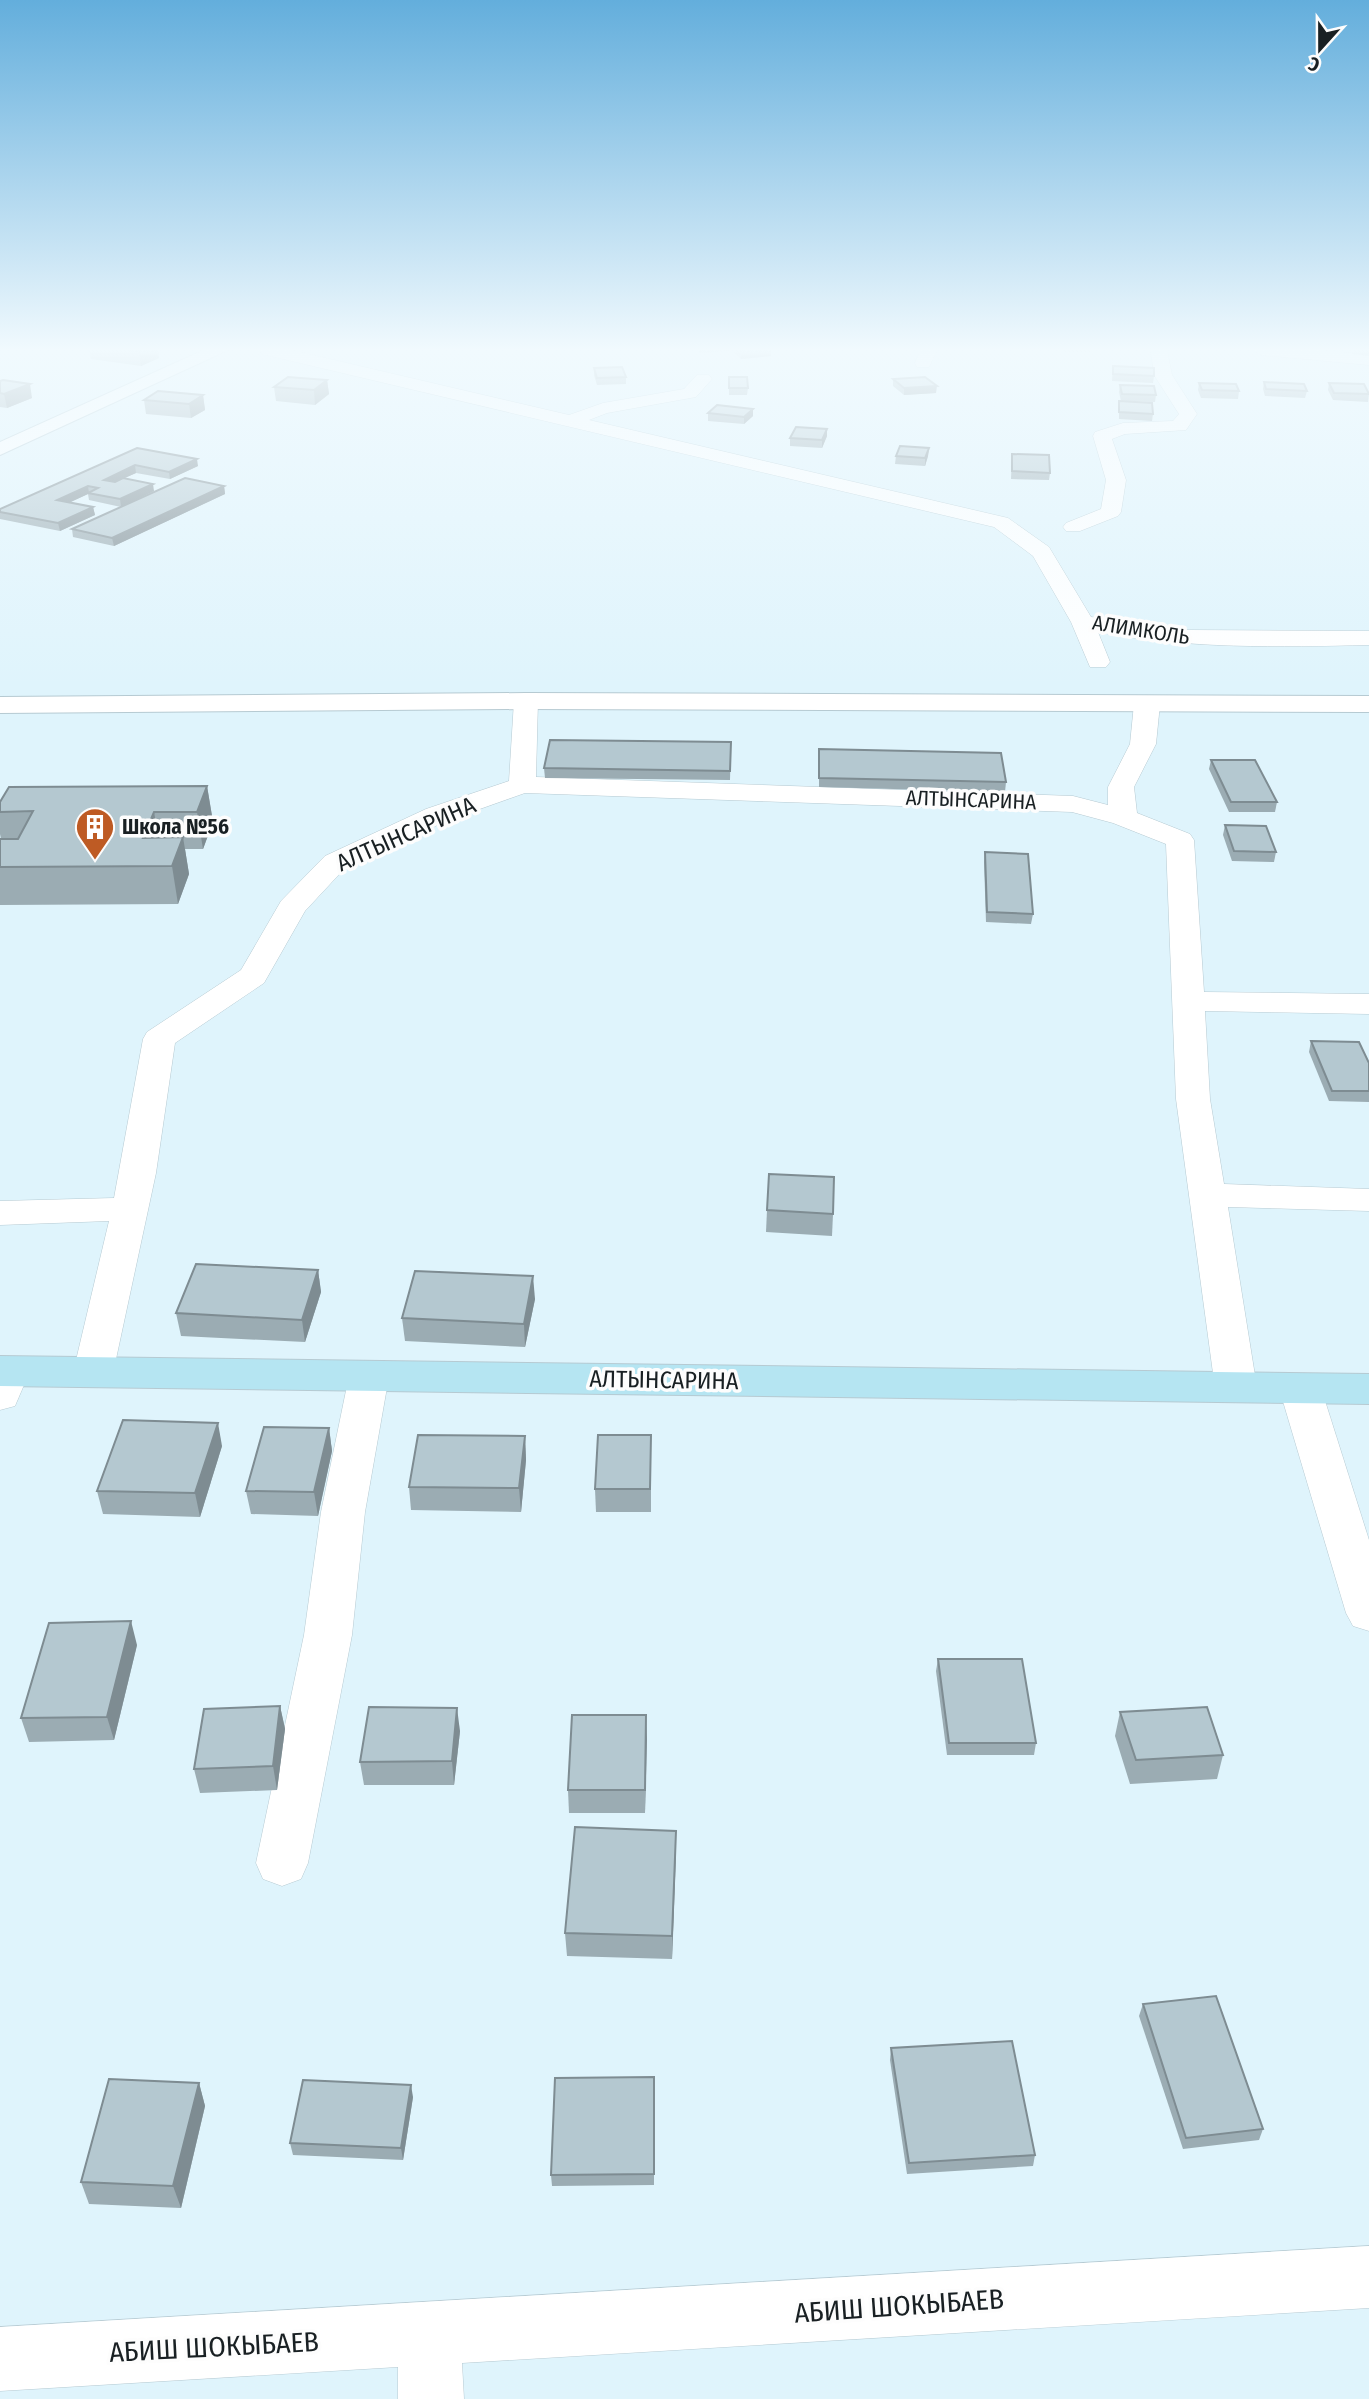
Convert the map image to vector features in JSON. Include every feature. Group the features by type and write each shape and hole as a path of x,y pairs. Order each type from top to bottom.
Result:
{"main road":[{"name":"АЛТЫНСАРИНА","path":"3,1380 93,1373 1369,1389"}],"street":[{"name":"АЛИМКОЛЬ","path":"741,462 1001,522 1041,552 1083,622 1125,631 1193,638 1369,638"},
{"path":"1073,527 1111,512 1116,480 1110,462"},
{"path":"1083,622 1098,662"},
{"path":"522,785 526,701"},
{"path":"0,705 526,701 1369,704"},
{"path":"1123,817 1121,787 1143,744 1147,705"},
{"name":"АЛТЫНСАРИНА","path":"93,1373 130,1209 159,1039 253,976 292,907 335,862 436,815 522,785 1073,803 1123,817 1181,840 1193,1099 1236,1388"},
{"path":"1188,1001 1369,1004"},
{"path":"1209,1195 1369,1200"},
{"path":"0,1213 130,1209"},
{"path":"282,1863 328,1635 343,1512 369,1377"},
{"path":"1300,1388 1369,1612"},
{"name":"АБИШ ШОКЫБАЕВ","path":"0,2360 1369,2277"},
{"path":"429,2334 431,2399"}],"building":[{"path":"106,462 191,462 169,472 135,465 104,480 115,482 123,478 153,484 120,499 88,493 98,488 88,486 57,500 93,507 58,523 0,512 0,509"},
{"path":"1012,462 1049,462 1050,473 1012,471"},
{"path":"185,478 224,486 112,538 72,529"},
{"path":"550,740 731,742 730,771 544,768"},
{"path":"819,749 1001,753 1006,782 819,778"},
{"path":"1211,760 1255,760 1277,802 1231,802"},
{"path":"207,786 197,812 154,812 143,838 183,837 172,866 0,867 0,839 18,839 33,811 0,812 0,802 9,787"},
{"path":"1225,825 1266,826 1276,852 1234,851"},
{"path":"985,852 1028,854 1033,914 987,912"},
{"path":"1311,1041 1359,1042 1369,1063 1369,1091 1332,1091"},
{"path":"769,1174 834,1177 833,1214 767,1210"},
{"path":"196,1264 318,1270 302,1320 176,1313"},
{"path":"415,1271 533,1276 524,1324 402,1318"},
{"path":"123,1420 218,1423 195,1493 97,1491"},
{"path":"264,1427 329,1428 314,1492 246,1491"},
{"path":"418,1435 525,1436 519,1488 409,1487"},
{"path":"598,1435 651,1435 650,1489 595,1489"},
{"path":"131,1621 107,1717 21,1718 49,1623"},
{"path":"938,1659 1022,1659 1036,1743 949,1743"},
{"path":"280,1706 273,1766 194,1769 204,1709"},
{"path":"369,1707 457,1708 452,1761 360,1762"},
{"path":"1207,1707 1223,1755 1136,1760 1120,1712"},
{"path":"572,1715 646,1715 645,1790 568,1790"},
{"path":"575,1827 676,1831 672,1936 565,1933"},
{"path":"1216,1996 1263,2129 1186,2138 1143,2004"},
{"path":"1012,2041 1035,2155 909,2163 891,2048"},
{"path":"654,2077 654,2174 551,2175 555,2078"},
{"path":"109,2079 199,2083 173,2186 81,2182"},
{"path":"303,2080 411,2085 401,2148 290,2143"}],"place":[{"name":"Школа №56","path":"95,861"}]}
